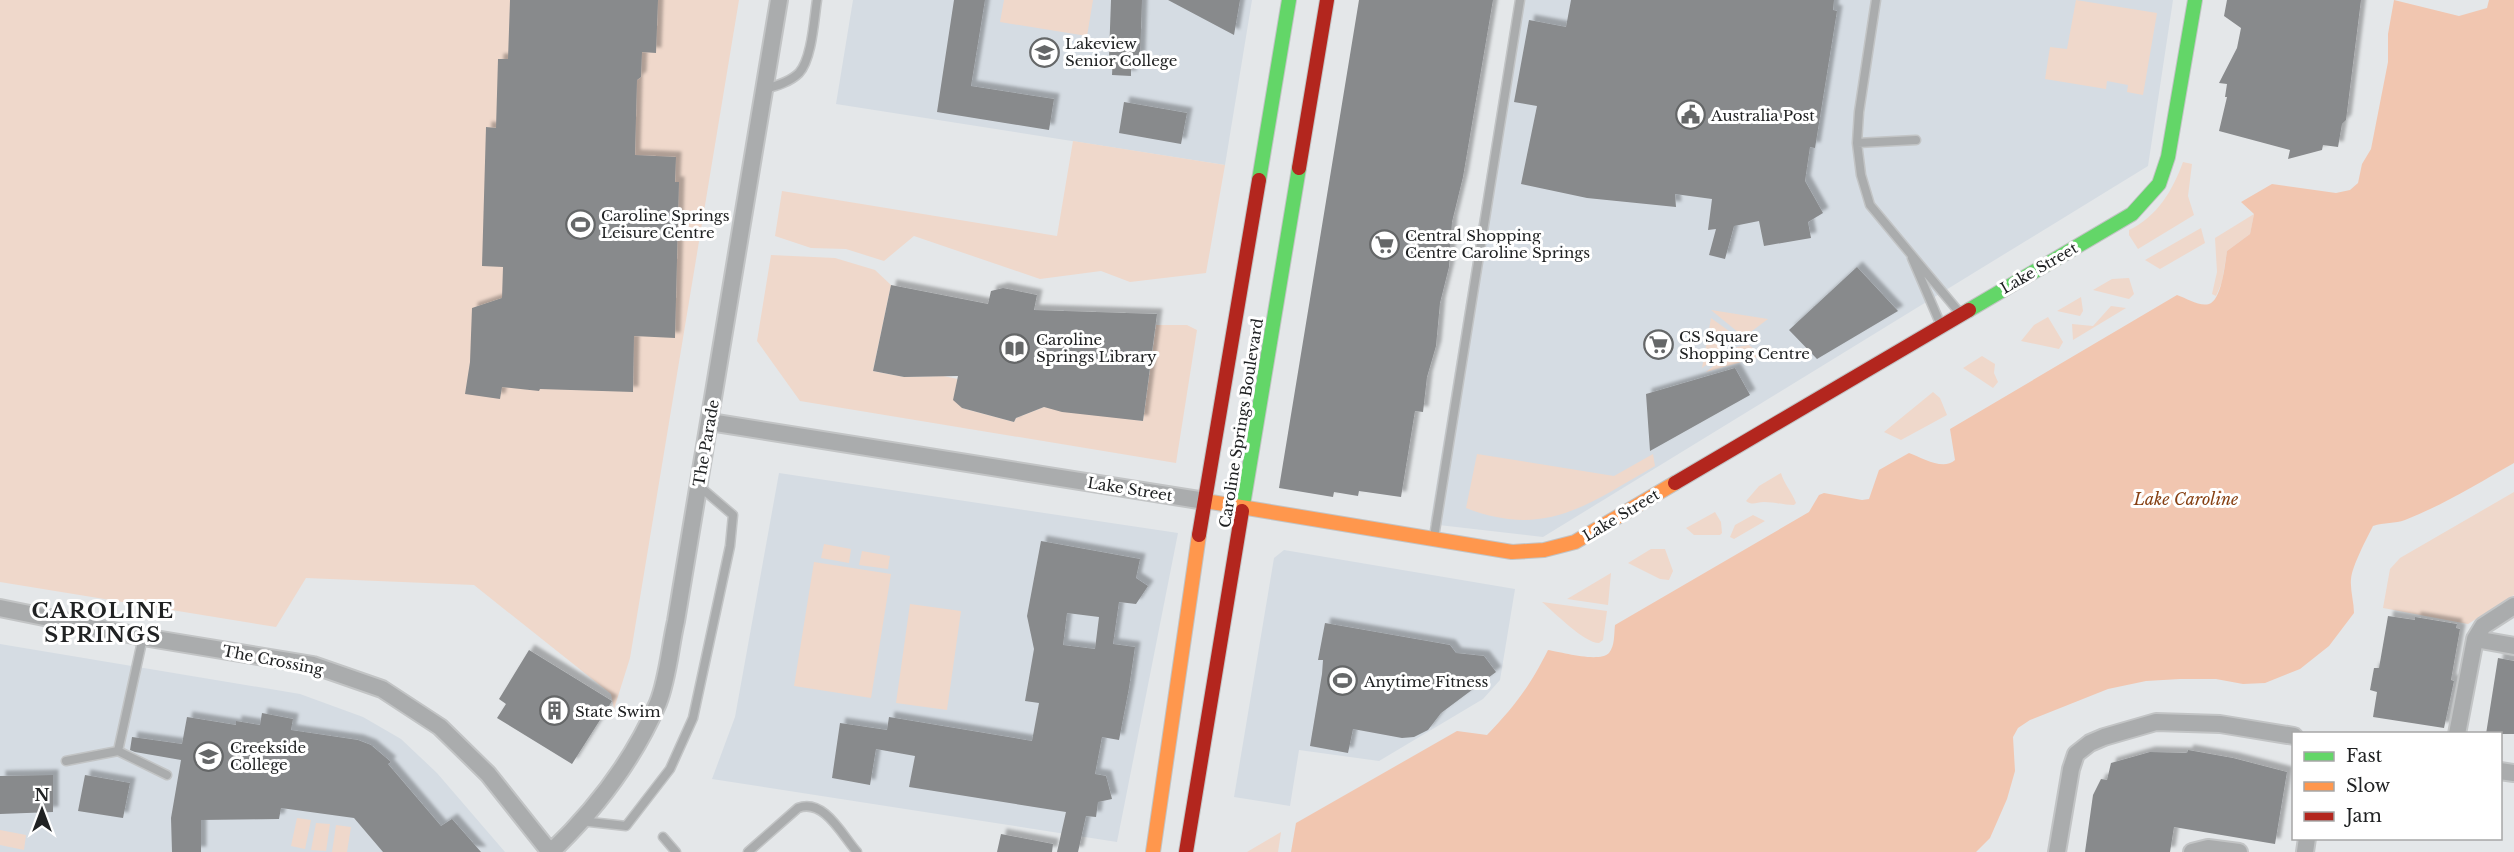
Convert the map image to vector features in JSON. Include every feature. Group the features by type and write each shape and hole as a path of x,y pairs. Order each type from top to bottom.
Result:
{"main road":[{"name":"Caroline Springs Boulevard","path":"1154,852 1205,501 1289,0"},
{"name":"Caroline Springs Boulevard","path":"1186,852 1327,0"},
{"name":"Lake Street","path":"1205,501 1512,552 1544,550 1575,542 1960,313 2132,214 2159,184 2168,157 2195,0"}],"street":[{"name":"The Parade","path":"551,852 624,770 658,701 676,621 711,422 779,0"},
{"name":"Lake Street","path":"711,422 1205,501"},
{"path":"2457,732 2475,639 2483,626 2514,606"},
{"name":"The Crossing","path":"0,608 142,638 313,665 382,689 440,727 488,774 551,852"},
{"path":"2475,639 2514,646"},
{"path":"2057,852 2071,769 2076,754 2090,743 2156,722 2220,724 2292,736"},
{"path":"2192,852 2208,848 2239,852"}],"lane":[{"path":"765,89 784,83 799,73 808,57 817,0"},
{"path":"1433,540 1520,0"},
{"path":"1876,0 1858,112 1857,143 1861,175 1870,205 1960,313"},
{"path":"1857,143 1916,140"},
{"path":"1908,249 1941,325"},
{"path":"581,821 626,826 670,769 693,718 726,567 733,515 699,485"},
{"path":"118,751 142,638"},
{"path":"66,761 118,751 167,775"},
{"path":"748,852 798,808 805,805 815,806 824,812 854,851"},
{"path":"663,837 675,852"}],"shaded area":[{"path":"0,0 739,0 630,658 614,709 611,694 474,585 306,578 276,627 0,582"},
{"name":"Lakeview Senior College","path":"853,0 1252,0 1225,165 836,104"},
{"path":"1004,0 1093,0 1087,36 1000,22"},
{"name":"CS Square Shopping Centre","path":"1515,0 2173,0 2148,166 1543,537 1430,524"},
{"path":"2076,0 2157,13 2143,95 2127,92 2128,85 2107,81 2106,89 2045,79 2050,47 2067,49"},
{"path":"1073,141 1225,165 1206,273 1130,282 1101,271 1040,279 914,236 884,261 846,249 811,248 775,236 782,191 1057,236"},
{"path":"2183,162 2192,164 2188,196 2194,215 2138,249 2129,235 2129,230 2148,218 2163,202"},
{"path":"2254,214 2250,234 2227,251 2222,282 2216,296 2212,294 2217,272 2215,238"},
{"path":"2201,228 2205,243 2160,269 2145,260"},
{"path":"771,255 835,258 875,270 891,285 873,371 904,377 943,376 958,379 962,408 1014,422 1016,418 1044,407 1143,421 1156,325 1187,325 1197,330 1176,463 800,401 757,341"},
{"path":"2129,278 2134,294 2129,299 2093,290 2112,279"},
{"path":"2081,297 2083,311 2080,316 2057,311"},
{"path":"2111,306 2126,308 2073,340 2072,324 2093,326"},
{"path":"1711,310 1768,319 1748,334 1739,333"},
{"path":"2048,317 2063,342 2059,349 2021,341 2034,325"},
{"path":"1711,318 1729,331 1726,350 1702,368"},
{"path":"1749,345 1763,356 1706,372 1737,347"},
{"path":"1982,356 1995,364 1994,373 1998,382 1993,388 1963,368"},
{"path":"1933,392 1940,398 1947,415 1901,440 1884,432"},
{"path":"1477,454 1614,476 1653,454 1655,466 1587,504 1565,513 1520,520 1494,517 1466,508"},
{"path":"779,473 1178,533 1117,842 712,779 735,717"},
{"path":"1781,473 1796,503 1794,505 1768,502 1753,504 1746,501 1759,486"},
{"path":"2514,492 2514,595 2468,624 2383,608 2390,569 2400,558"},
{"path":"1715,512 1721,522 1722,533 1720,535 1694,535 1686,528"},
{"path":"1753,515 1765,521 1734,539 1730,537 1735,525"},
{"path":"824,544 851,549 849,563 821,558"},
{"path":"1651,549 1665,549 1673,571 1669,580 1660,579 1628,563"},
{"path":"1284,550 1515,589 1500,680 1483,699 1379,761 1299,750 1290,806 1234,797 1274,558"},
{"path":"862,551 890,556 888,569 859,565"},
{"path":"814,562 891,574 871,698 794,686"},
{"path":"1611,573 1608,605 1567,599"},
{"path":"1542,602 1607,611 1603,640 1599,643 1585,638"},
{"path":"910,604 961,611 947,710 896,703"},
{"name":"Creekside College","path":"0,644 300,694 363,717 401,739 437,773 505,852 0,852"},
{"path":"297,818 311,820 305,849 291,846"},
{"path":"316,823 330,824 326,851 311,850"},
{"path":"336,825 351,827 347,852 332,852"},
{"path":"0,830 26,835 24,850 0,845"},
{"path":"1281,832 1278,852 1247,852"}],"water":[{"name":"Lake Caroline","path":"2394,0 2459,16 2487,8 2489,0 2514,0 2514,463 2419,514 2401,521 2373,526 2352,573 2354,613 2329,646 2300,669 2265,683 2243,684 2216,679 2146,681 2108,689 2030,720 2018,728 2013,737 2015,771 2007,799 1990,838 1976,852 1291,852 1296,823 1457,731 1487,735 1521,695 1548,650 1589,657 1604,656 1612,647 1615,625 1809,512 1819,495 1824,493 1862,500 1869,499 1879,470 1909,453 1939,464 1950,463 1955,460 1950,429 2177,295 2205,305 2213,301 2220,289 2227,251 2250,234 2254,214 2241,202 2272,184 2336,193 2350,190 2358,183 2362,164 2371,149 2388,62 2388,34"}],"building":[{"name":"Caroline Springs Leisure Centre","path":"510,0 658,0 656,53 642,52 641,77 637,80 635,155 676,157 675,182 679,182 675,338 634,336 633,392 540,389 539,391 502,387 500,399 465,394 470,362 472,308 502,298 503,267 482,266 486,127 496,128 498,59 508,59"},
{"path":"954,0 985,0 971,86 1054,99 1049,130 937,112"},
{"path":"1111,0 1142,0 1140,58 1131,57 1131,76 1112,75 1113,56 1109,56"},
{"path":"1168,0 1240,0 1234,35"},
{"name":"Central Shopping Centre Caroline Springs","path":"1359,0 1493,0 1463,177 1452,222 1449,267 1440,303 1436,346 1427,377 1423,412 1415,411 1401,497 1359,491 1358,496 1334,492 1333,497 1279,488"},
{"path":"1571,0 1834,0 1833,10 1837,11 1815,148 1810,147 1805,181 1823,213 1808,222 1811,238 1764,246 1759,221 1734,226 1725,259 1709,255 1716,229 1708,230 1712,199 1675,194 1676,207 1587,198 1521,184 1537,106 1514,102 1529,20 1566,27"},
{"path":"2227,0 2361,0 2346,120 2342,124 2338,147 2323,145 2322,150 2288,159 2290,150 2219,131 2227,97 2225,97 2227,84 2219,83 2237,48 2241,28 2224,16"},
{"path":"1124,102 1187,113 1181,144 1119,133"},
{"path":"1857,267 1898,311 1817,359 1789,330"},
{"name":"Caroline Springs Library","path":"891,285 988,304 991,291 1003,288 1037,295 1034,310 1157,314 1143,421 1062,412 1044,407 1016,418 1014,422 962,408 953,400 958,376 904,377 873,371"},
{"path":"1735,368 1750,395 1650,451 1646,394"},
{"path":"1041,541 1140,559 1136,578 1148,586 1136,604 1119,602 1113,644 1135,647 1119,740 1102,737 1095,774 1106,776 1112,799 1098,802 1096,817 1086,816 1078,852 1057,852 1066,812 909,787 915,756 876,749 870,785 832,778 840,723 887,730 889,717 1032,741 1039,703 1025,701 1034,649 1027,616","holes":["1067,613 1099,617 1095,649 1063,645"]},
{"path":"2388,616 2415,620 2415,617 2457,624 2456,628 2460,629 2451,680 2454,681 2444,728 2373,717 2377,692 2370,690 2374,668 2379,668"},
{"path":"1325,623 1450,645 1456,653 1484,656 1496,672 1441,713 1428,730 1414,737 1402,738 1353,729 1348,753 1310,746 1322,674 1323,660 1318,660"},
{"name":"State Swim","path":"529,650 612,701 572,764 497,718 506,704 499,699"},
{"path":"2498,658 2514,661 2514,734 2486,732"},
{"path":"262,713 293,719 291,730 358,740 371,745 391,762 388,764 441,826 452,819 481,852 383,852 354,818 281,808 279,819 201,820 201,852 172,852 171,818 181,760 130,750 132,737 182,744 187,717 236,725 236,721 260,725"},
{"path":"2188,750 2233,758 2287,772 2275,844 2174,827 2170,852 2085,852 2093,795 2101,779 2107,780 2111,763 2150,752 2187,753"},
{"path":"53,775 53,812 0,814 0,776"},
{"path":"85,775 130,783 123,818 78,811"},
{"path":"1001,834 1053,844 1052,852 997,852"}],"traffic: fast":[{"path":"1259,180 1289,0"},
{"path":"1969,310 2132,214 2159,184 2168,157 2195,0"},
{"path":"1242,511 1299,168"}],"traffic: slow":[{"path":"1205,501 1512,552 1544,550 1575,542 1675,483"},
{"path":"1153,852 1199,535"}],"traffic: jam":[{"path":"1299,168 1327,0"},
{"path":"1199,535 1259,180"},
{"path":"1675,483 1969,310"},
{"path":"1186,852 1242,511"}],"place":[{"name":"Lakeview Senior College","path":"1044,52"},
{"name":"Australia Post","path":"1690,115"},
{"name":"Caroline Springs Leisure Centre","path":"580,224"},
{"name":"Central Shopping Centre Caroline Springs","path":"1384,244"},
{"name":"CS Square Shopping Centre","path":"1658,345"},
{"name":"Caroline Springs Library","path":"1015,348"},
{"name":"Anytime Fitness","path":"1343,681"},
{"name":"State Swim","path":"554,711"},
{"name":"Creekside College","path":"209,756"}],"district":[{"name":"CAROLINE SPRINGS","path":"103,623"}]}
